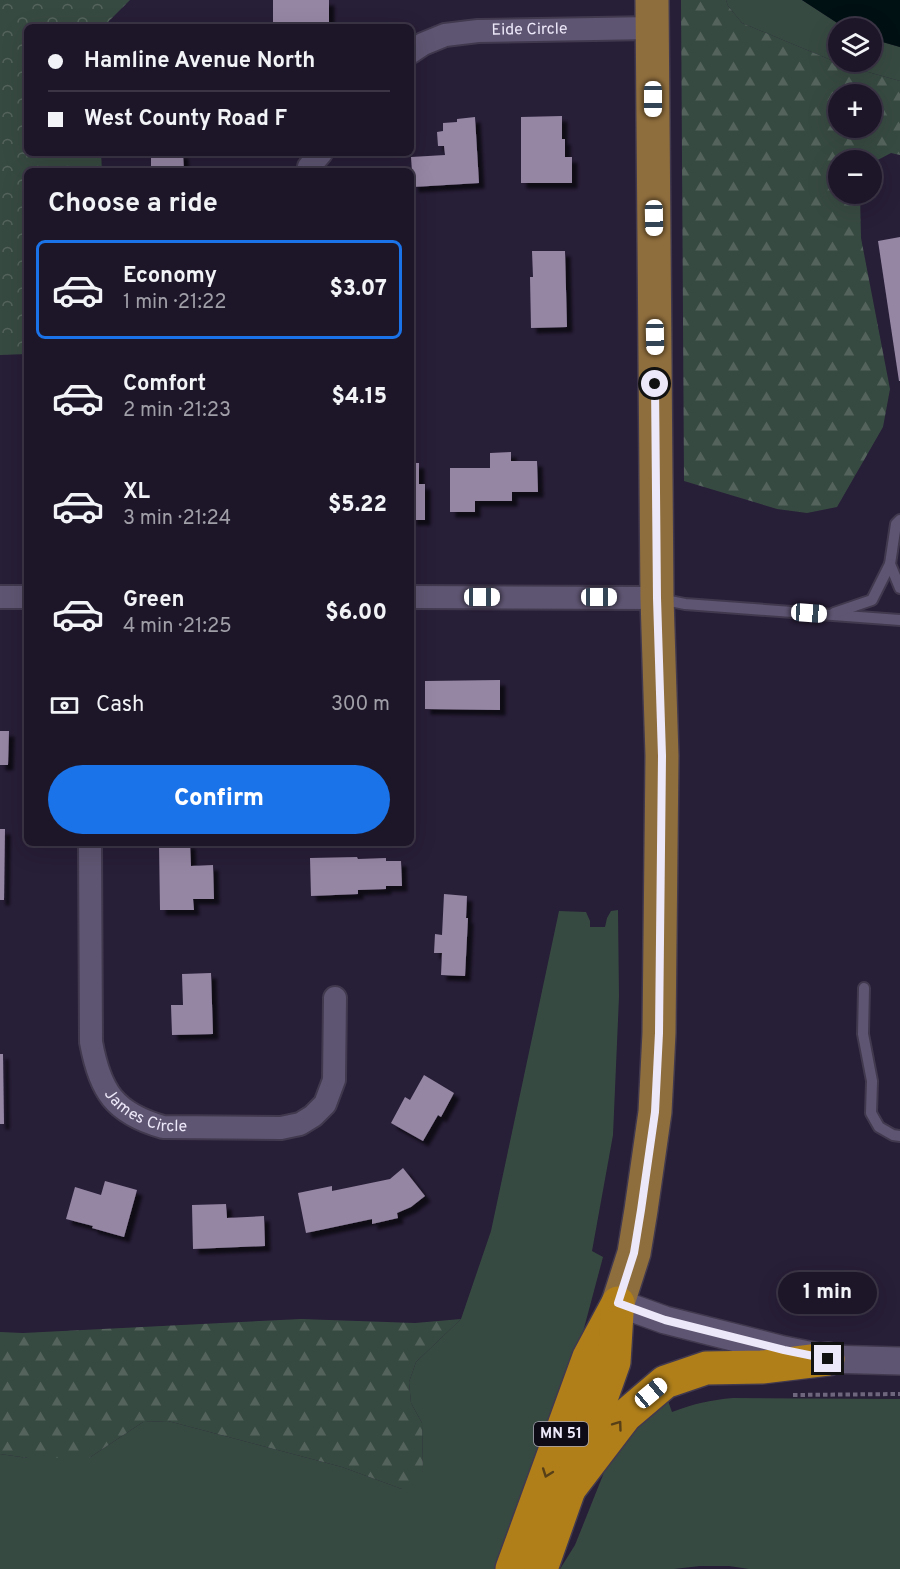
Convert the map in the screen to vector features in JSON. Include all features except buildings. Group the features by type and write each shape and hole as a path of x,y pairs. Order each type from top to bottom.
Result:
{"highway":[{"name":"MN 51","path":"542,1569 614,1362 618,1303"},
{"name":"MN 51","path":"512,1569 589,1357 618,1303"},
{"path":"570,1488 625,1416 665,1382 706,1368 762,1367 828,1359"}],"main road":[{"path":"618,1303 634,1253 655,1112 659,1033 662,756 657,598 652,14"}],"street":[{"name":"Eide Circle","path":"414,50 445,35 477,30 652,14"},
{"path":"0,597 24,597"},
{"path":"414,597 657,598"},
{"name":"James Circle","path":"90,846 91,1042 95,1063 105,1089 125,1111 145,1122 163,1126 281,1128 300,1124 313,1116 325,1104 334,1080 335,998"},
{"path":"618,1303 665,1320 784,1350 828,1359 900,1361"}],"lane":[{"path":"830,614 872,600 890,564 896,524 900,520"},
{"path":"890,564 900,588"},
{"path":"657,598 685,604 900,620"},
{"path":"864,988 863,1034 872,1081 871,1113 879,1127 893,1135 900,1136"}],"green space":[{"path":"0,0 130,0 108,24 24,24 24,156 101,156 102,168 24,168 24,354 0,355"},
{"path":"681,0 726,0 742,23 828,59 828,72 868,72 900,81 900,155 891,153 882,158 882,150 828,150 828,204 860,204 861,238 890,389 883,427 837,507 807,513 777,509 684,481"},
{"path":"726,0 802,0 830,18 828,59 742,23"},
{"path":"882,42 900,47 900,81 868,72 882,72"},
{"path":"618,910 619,997 613,1135 592,1251 603,1257 583,1332 531,1478 495,1569 0,1569 0,1454 28,1458 89,1458 143,1422 168,1421 342,1467 402,1489 423,1471 422,1423 411,1403 409,1382 416,1362 461,1319 491,1231 559,911 586,912 590,927 605,927 611,911"},
{"path":"301,1319 415,1323 461,1319 416,1362 409,1382 411,1403 422,1423 423,1471 414,1487 402,1489 342,1467 168,1421 143,1422 89,1458 28,1458 0,1454 0,1332 23,1333"},
{"path":"733,1398 900,1399 900,1569 749,1569 700,1566 674,1569 560,1569 575,1545 615,1445 668,1401 672,1412 702,1403"}],"shaded area":[{"path":"802,0 900,0 900,47 882,42 882,18 830,18"}],"route":[{"path":"655,384 657,598 662,756 659,1033 655,1112 641,1210 634,1253 618,1303 665,1320 828,1359"}]}
